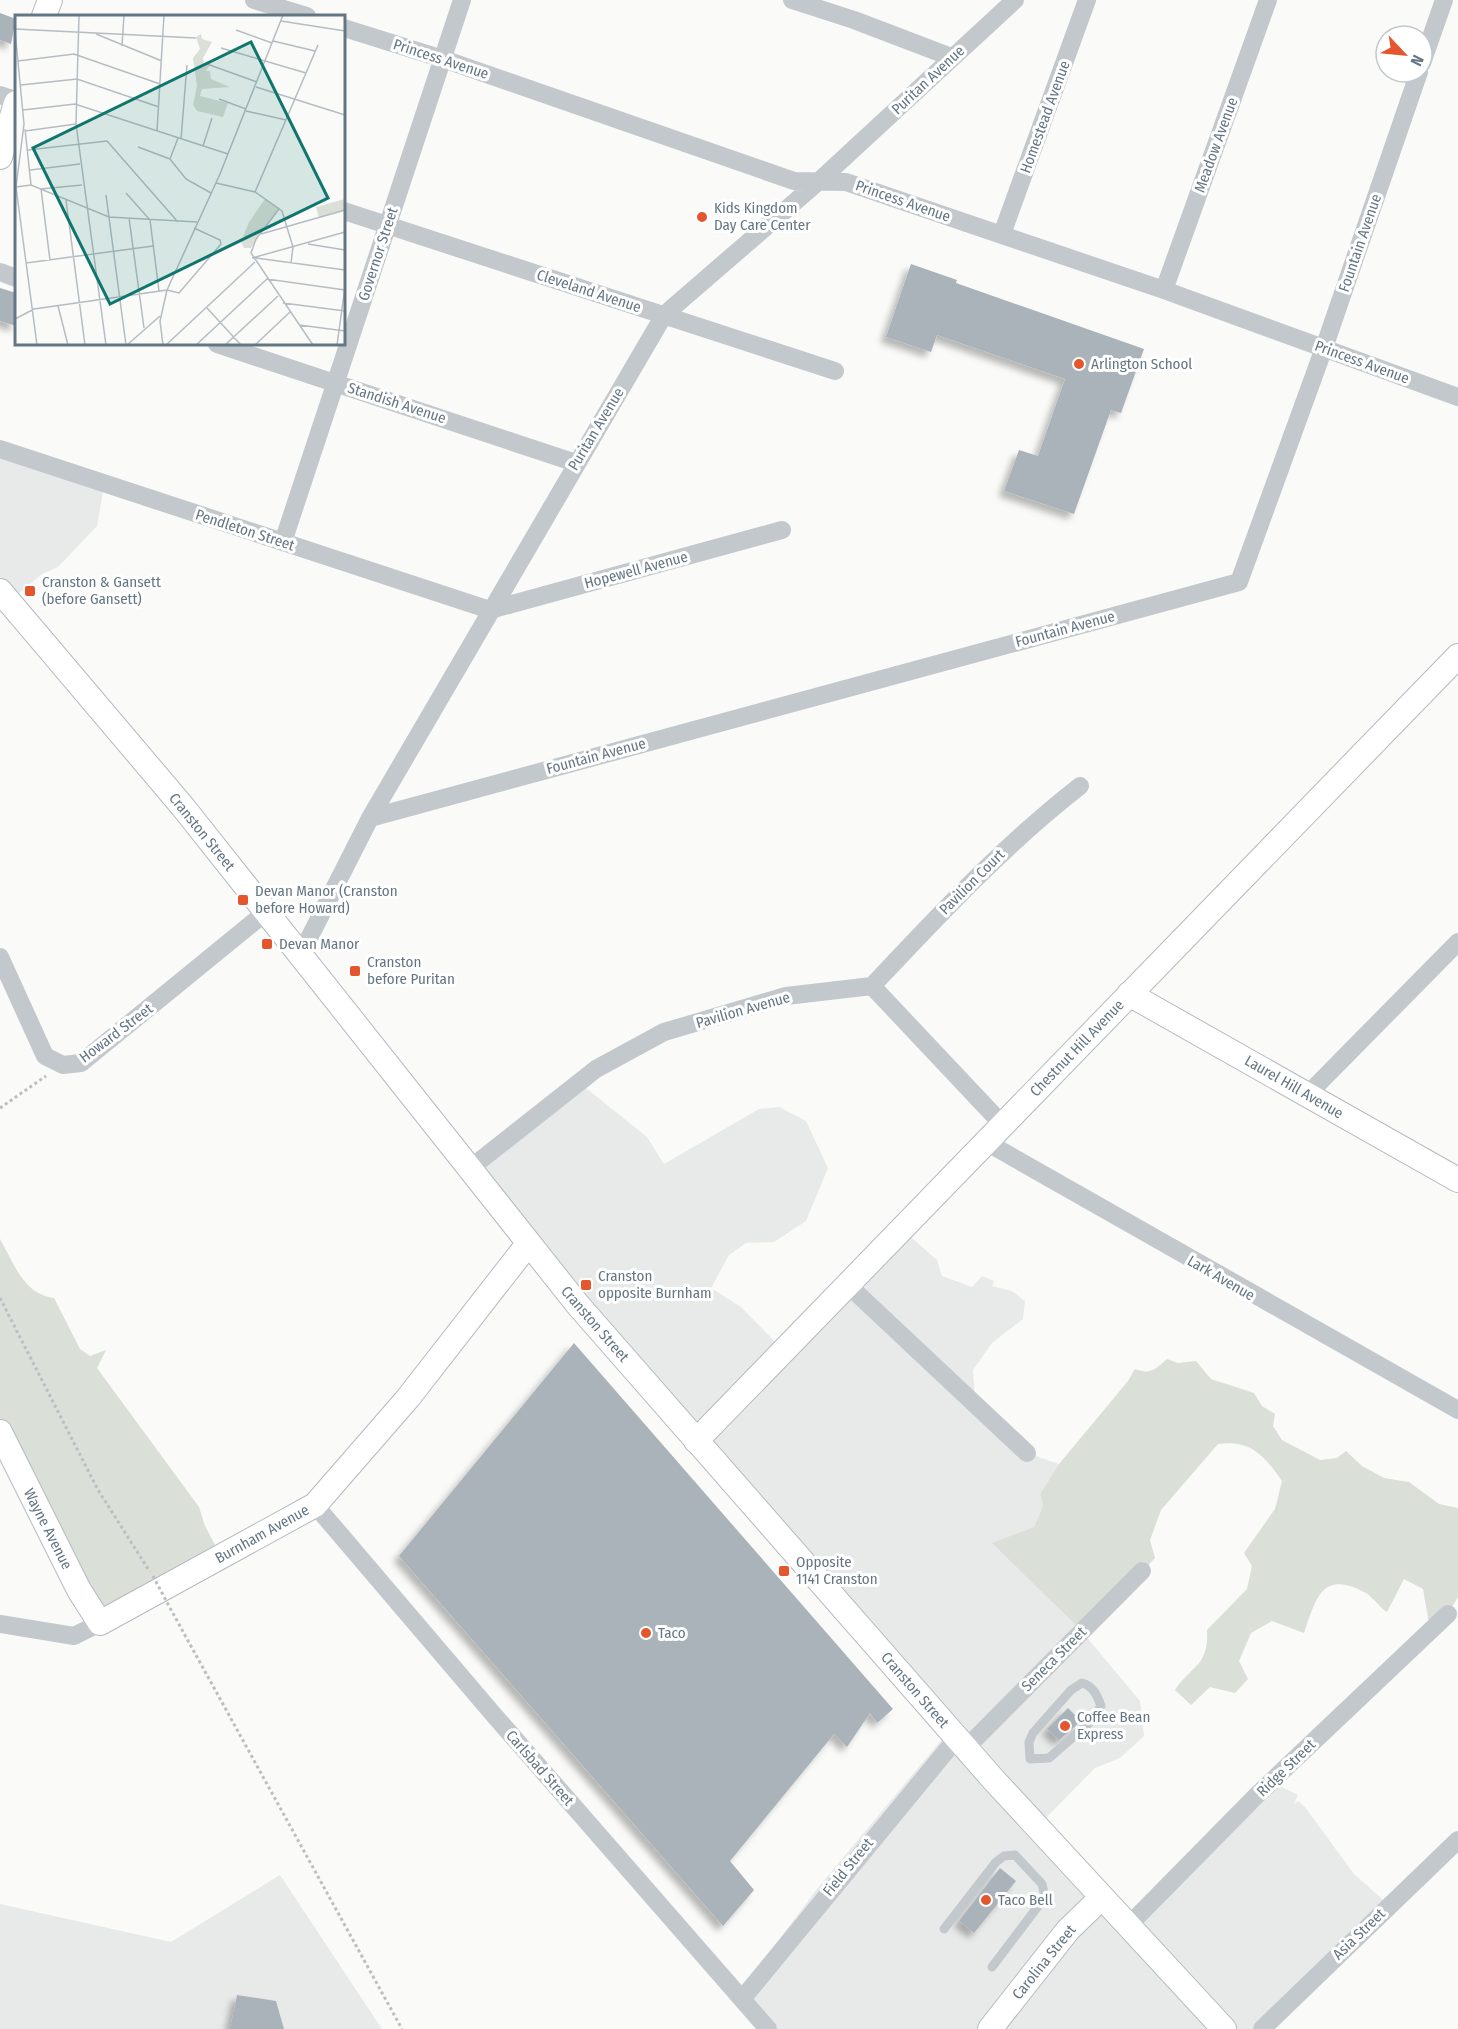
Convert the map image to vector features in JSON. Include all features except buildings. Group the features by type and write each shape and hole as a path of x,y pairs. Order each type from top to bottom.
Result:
{"street":[{"path":"44,15 50,0"},
{"path":"254,0 304,15"},
{"name":"Governor Street","path":"283,542 462,0"},
{"path":"792,0 854,20 951,57"},
{"name":"Puritan Avenue","path":"300,956 370,818 664,315 819,181 1015,0"},
{"name":"Homestead Avenue","path":"1002,234 1087,0"},
{"name":"Meadow Avenue","path":"1164,290 1268,0"},
{"path":"1434,29 1444,0"},
{"name":"Princess Avenue","path":"345,28 442,58 794,181 846,182 1164,290 1458,397"},
{"name":"Fountain Avenue","path":"370,818 1239,582 1324,348 1415,84"},
{"path":"0,95 15,102"},
{"path":"0,157 15,105"},
{"name":"Cleveland Avenue","path":"345,212 835,370"},
{"path":"0,272 15,278"},
{"name":"Standish Avenue","path":"220,345 576,463"},
{"name":"Pendleton Street","path":"0,449 490,610"},
{"name":"Hopewell Avenue","path":"490,610 782,530"},
{"name":"Cranston Street","path":"0,591 183,807 468,1170 578,1305 961,1743 1224,2029"},
{"name":"Chestnut Hill Avenue","path":"696,1441 1458,656"},
{"name":"Pavilion Court","path":"872,986 970,881 1039,818 1080,786"},
{"name":"Howard Street","path":"0,957 45,1056 63,1065 81,1063 266,912"},
{"path":"1308,1095 1458,942"},
{"path":"872,986 1003,1125"},
{"name":"Pavilion Avenue","path":"468,1170 596,1068 664,1032 786,996 872,986"},
{"name":"Laurel Hill Avenue","path":"1129,994 1458,1180"},
{"name":"Lark Avenue","path":"986,1142 1458,1410"},
{"name":"Burnham Avenue","path":"0,1624 74,1636 315,1504 408,1398 528,1244"},
{"path":"848,1285 1027,1453"},
{"name":"Wayne Avenue","path":"0,1432 79,1590 100,1623"},
{"name":"Carlsbad Street","path":"315,1504 486,1706 768,2029"},
{"name":"Seneca Street","path":"961,1743 1143,1572"},
{"name":"Ridge Street","path":"1128,1926 1256,1796 1448,1614"},
{"name":"Field Street","path":"742,1999 961,1743"},
{"name":"Asia Street","path":"1262,2029 1458,1840"},
{"name":"Carolina Street","path":"990,2029 1068,1930 1102,1898"}],"lane":[{"path":"1082,1683 1087,1684 1097,1693 1101,1706 1089,1723 1049,1758 1030,1759 1029,1742 1033,1733 1071,1690 1082,1683"},
{"path":"944,1929 996,1862 1004,1856 1015,1855 1042,1884 1045,1897 992,1967"}],"path":[{"path":"0,1108 63,1065"},
{"path":"0,1298 98,1490 153,1576 402,2029"}],"shaded area":[{"path":"0,450 104,486 97,526 58,567 42,574 13,598 0,590"},
{"path":"581,1084 647,1137 664,1164 759,1109 779,1107 806,1121 828,1168 806,1221 774,1242 746,1243 729,1255 711,1288 741,1307 783,1350 905,1232 937,1260 942,1276 972,1287 982,1276 994,1281 992,1286 1012,1291 1025,1301 1023,1319 992,1343 973,1370 976,1411 1013,1448 1059,1464 1040,1494 1043,1506 1034,1527 993,1543 1085,1629 1089,1640 1140,1701 1144,1736 1120,1758 1095,1768 1040,1824 1127,1923 1272,1782 1298,1795 1294,1804 1298,1801 1305,1807 1354,1874 1389,1905 1264,2029 760,2029 739,1993 817,1889 948,1732 473,1176"},
{"path":"0,1239 27,1284 43,1295 54,1298 80,1349 90,1356 106,1350 97,1368 199,1507 205,1526 221,1556 104,1623 0,1431"},
{"path":"1167,1359 1178,1363 1196,1361 1211,1379 1254,1393 1262,1406 1275,1414 1273,1426 1282,1440 1320,1460 1337,1458 1346,1451 1362,1466 1384,1478 1409,1482 1439,1504 1458,1508 1458,1597 1439,1628 1429,1623 1423,1589 1404,1579 1387,1612 1372,1597 1351,1586 1339,1584 1330,1586 1317,1599 1304,1633 1272,1621 1251,1633 1239,1661 1248,1679 1235,1693 1210,1687 1191,1705 1175,1690 1202,1658 1207,1642 1207,1630 1247,1589 1252,1566 1244,1553 1275,1509 1282,1481 1263,1457 1256,1451 1239,1444 1218,1444 1161,1510 1150,1540 1155,1558 1116,1599 1081,1630 992,1543 1034,1527 1043,1506 1040,1494 1059,1464 1128,1381 1135,1369 1152,1370"},
{"path":"280,1875 382,2029 0,2029 0,1904 171,1942"}],"place":[{"name":"Kids Kingdom Day Care Center","path":"702,217"},
{"name":"Arlington School","path":"1079,364"},
{"name":"Cranston & Gansett (before Gansett)","path":"30,591"},
{"name":"Devan Manor (Cranston before Howard)","path":"243,900"},
{"name":"Devan Manor","path":"267,944"},
{"name":"Cranston before Puritan","path":"355,971"},
{"name":"Cranston opposite Burnham","path":"586,1285"},
{"name":"Opposite 1141 Cranston","path":"784,1571"},
{"name":"Taco","path":"646,1633"},
{"name":"Coffee Bean Express","path":"1065,1726"},
{"name":"Taco Bell","path":"986,1900"}]}
